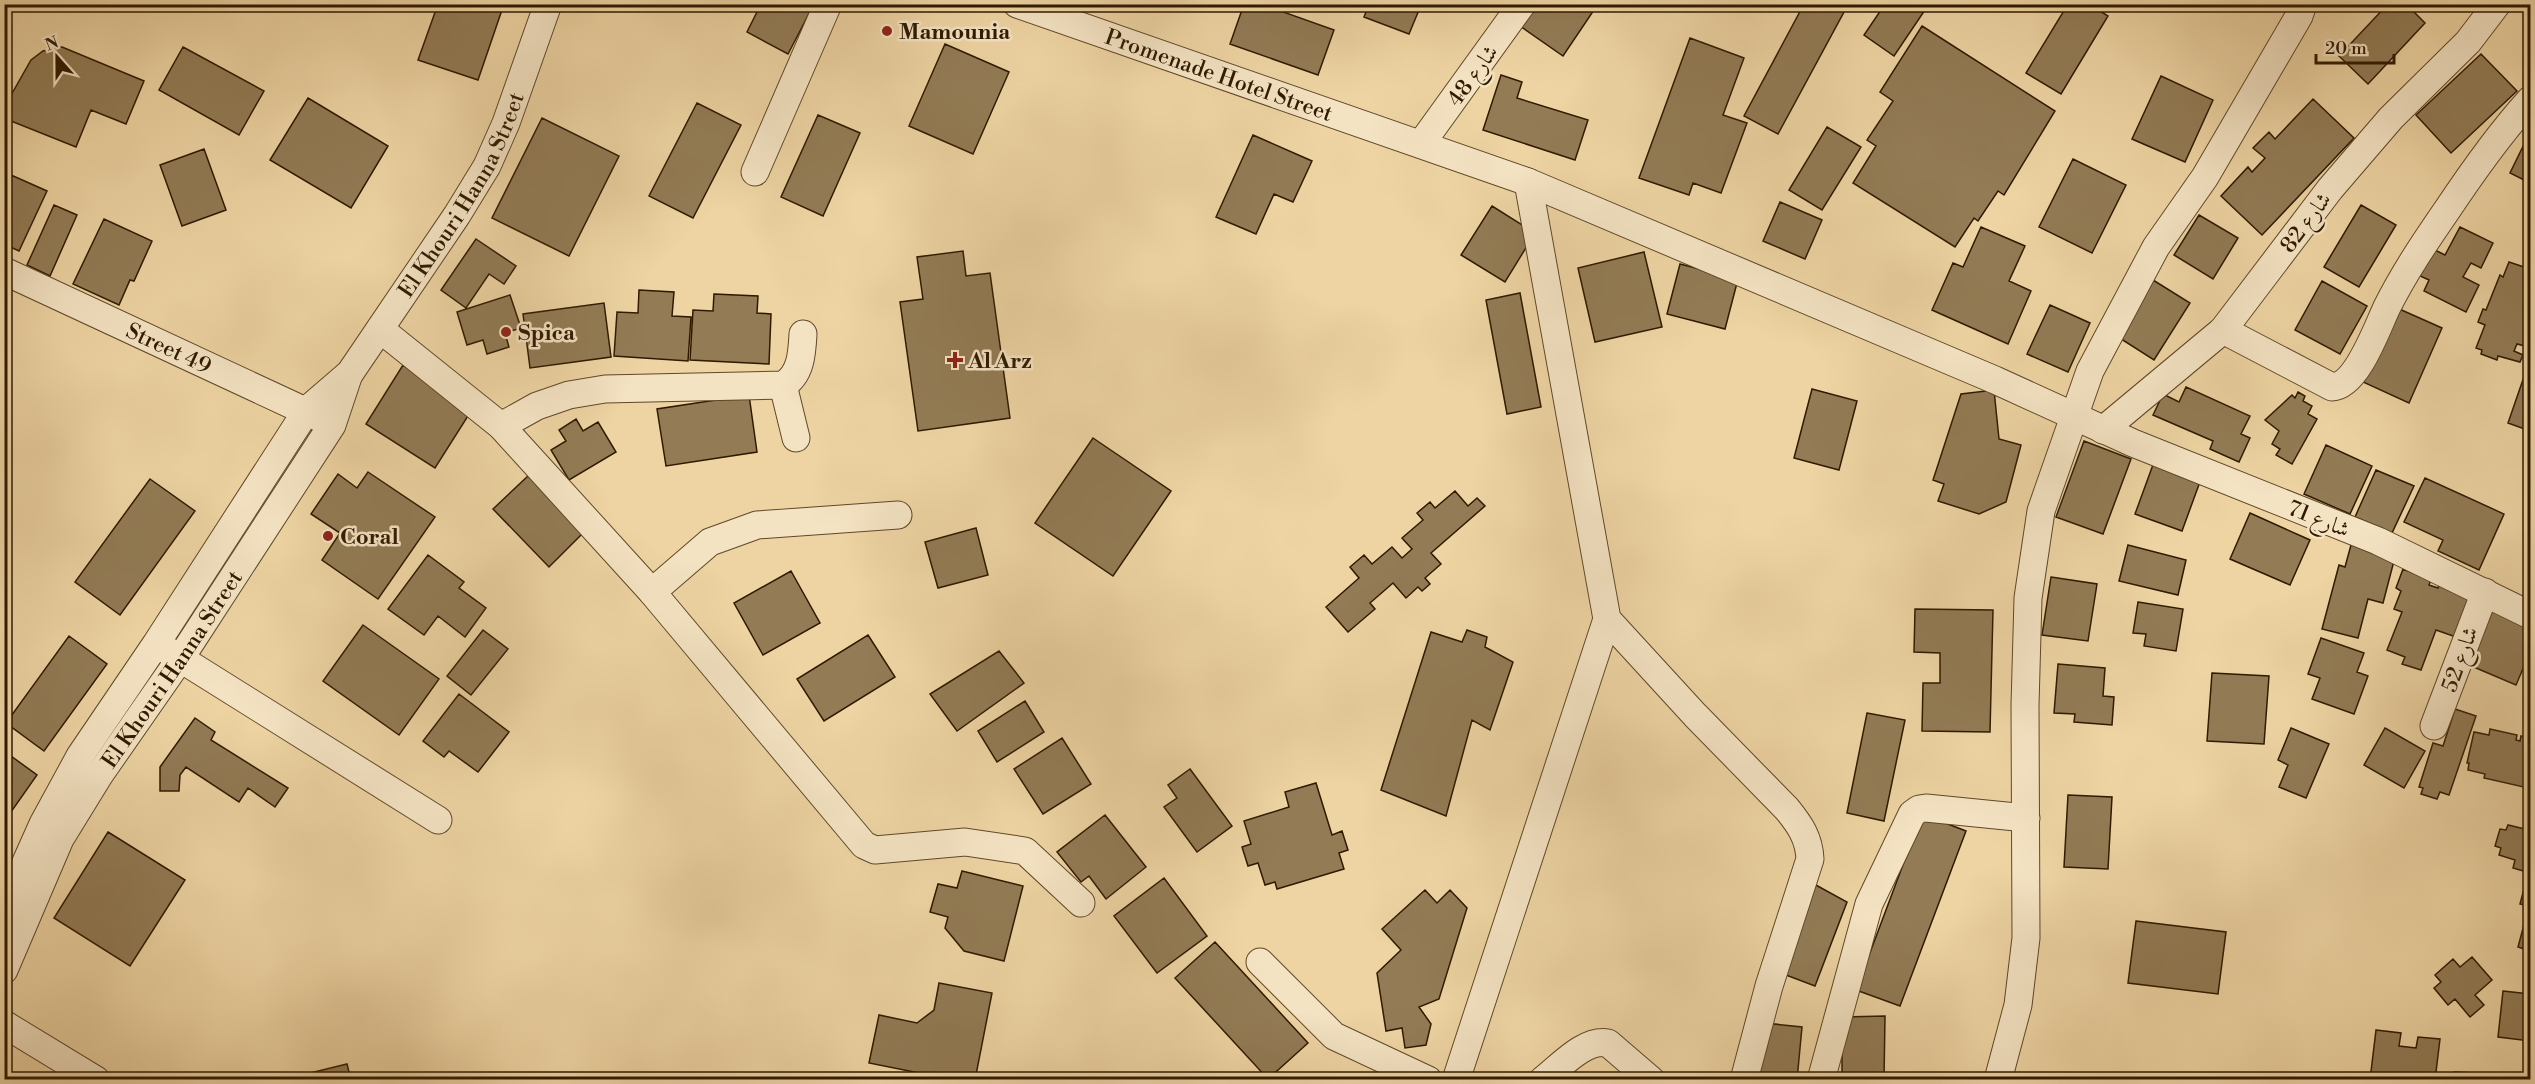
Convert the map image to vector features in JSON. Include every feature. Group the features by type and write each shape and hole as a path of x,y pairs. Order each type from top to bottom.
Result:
{"street":[{"name":"El Khouri Hanna Street","path":"4,911 43,824 80,756 156,644 307,410 350,373 458,215 487,166 506,123 548,4"},
{"path":"755,172 828,4"},
{"name":"Promenade Hotel Street","path":"1017,4 1528,182"},
{"name":"شارع 48","path":"1421,144 1522,4"},
{"path":"1998,1080 2018,1005 2026,938 2028,598 2042,511 2090,371 2156,247 2205,177 2304,4"},
{"name":"شارع 82","path":"2103,430 2223,330 2330,189 2391,118 2468,42 2497,4"},
{"path":"2223,330 2332,387 2345,383 2357,369 2405,272 2489,148 2530,100"},
{"path":"1456,1080 1607,619 1528,182"},
{"name":"شارع 71","path":"1528,182 1995,380 2103,430 2378,542 2530,615"},
{"name":"Street 49","path":"4,271 307,410 332,425"},
{"path":"380,329 501,426 652,592 864,845 875,850 965,842 1025,851 1081,903"},
{"path":"501,426 537,406 569,395 605,389 783,385 790,381 798,367 803,334"},
{"name":"El Khouri Hanna Street","path":"4,970 60,839 100,774 180,659 332,425 350,373"},
{"path":"783,385 796,438"},
{"path":"652,592 710,542 757,525 898,515"},
{"name":"شارع 52","path":"2434,726 2485,592"},
{"path":"1607,619 1695,716 1787,809 1799,825 1809,848 1810,859 1769,986 1744,1080"},
{"path":"156,644 438,820"},
{"path":"1821,1080 1869,904 1912,814 1919,809 1926,808 2026,818"},
{"path":"1260,962 1334,1036 1428,1080"},
{"path":"4,1024 96,1080"},
{"path":"1543,1080 1585,1047 1600,1041 1608,1043 1651,1080"}],"building":[{"path":"438,4 504,4 478,80 418,60"},
{"path":"761,4 814,4 788,54 747,32"},
{"path":"1244,4 1261,4 1334,30 1318,75 1230,44"},
{"path":"1369,4 1404,4 1419,10 1409,34 1364,17"},
{"path":"1534,4 1598,4 1563,56 1520,26"},
{"path":"1804,4 1830,4 1844,12 1778,134 1744,116"},
{"path":"1885,4 1929,4 1894,56 1864,35"},
{"path":"2068,4 2089,4 2108,16 2061,94 2026,73"},
{"path":"2388,4 2406,4 2425,23 2368,84 2339,56"},
{"path":"1922,26 2055,111 2004,195 1998,191 1978,221 1974,218 1955,247 1853,183 1876,146 1867,140 1893,101 1880,92"},
{"path":"1690,38 1744,58 1723,115 1747,123 1721,193 1693,183 1689,195 1639,178"},
{"path":"945,44 1009,72 973,154 909,126"},
{"path":"62,47 144,81 126,124 91,110 76,147 6,119 10,97 31,60 43,51"},
{"path":"183,47 264,91 239,135 159,90"},
{"path":"2481,54 2517,91 2451,153 2416,115"},
{"path":"1501,75 1522,82 1517,98 1588,120 1575,160 1483,130"},
{"path":"2161,76 2213,100 2185,162 2132,139"},
{"path":"308,98 388,146 351,208 270,160"},
{"path":"2313,99 2354,138 2262,235 2221,196 2248,167 2252,172 2265,158 2253,148 2269,132 2275,139"},
{"path":"697,103 741,125 693,218 649,196"},
{"path":"818,115 860,133 823,216 781,197"},
{"path":"542,118 619,156 569,256 492,218"},
{"path":"1827,127 1861,147 1822,210 1789,190"},
{"path":"2530,132 2530,183 2510,173"},
{"path":"1253,135 1312,161 1293,202 1274,194 1256,234 1216,217"},
{"path":"204,149 226,210 182,226 160,165"},
{"path":"2073,159 2126,185 2092,253 2039,227"},
{"path":"11,175 47,191 19,251 4,244 4,189"},
{"path":"1780,202 1822,220 1805,259 1763,241"},
{"path":"54,205 77,215 50,276 27,265"},
{"path":"2361,205 2396,225 2359,287 2324,267"},
{"path":"1492,206 1535,233 1505,282 1461,255"},
{"path":"2199,215 2238,238 2213,279 2174,255"},
{"path":"104,219 152,241 134,281 130,280 119,305 73,284"},
{"path":"1981,227 2025,246 2009,281 2031,291 2008,344 1932,310 1953,263 1963,267"},
{"path":"2460,227 2493,243 2481,268 2471,263 2463,277 2479,285 2466,312 2424,291 2429,280 2420,276 2433,249 2445,255"},
{"path":"476,239 516,266 504,284 489,274 466,308 441,290"},
{"name":"Al Arz","path":"963,251 966,276 990,273 1010,418 918,431 900,302 923,299 917,257"},
{"path":"1644,252 1662,327 1595,342 1578,268"},
{"path":"2509,262 2527,268 2530,264 2530,308 2524,326 2530,328 2530,331 2525,346 2517,344 2514,351 2523,355 2520,362 2498,356 2497,360 2481,354 2482,350 2476,348 2485,325 2478,322 2483,309 2486,310 2500,275 2503,277"},
{"path":"1680,264 1738,279 1725,329 1667,314"},
{"path":"2153,280 2190,303 2154,360 2118,337"},
{"path":"2322,281 2367,306 2340,354 2295,330"},
{"path":"639,290 674,292 672,316 691,317 688,361 614,356 617,312 638,313"},
{"path":"1520,293 1541,407 1507,414 1486,300"},
{"path":"714,294 758,296 757,313 771,314 769,364 690,360 693,310 713,311"},
{"path":"510,295 521,328 505,333 509,347 487,354 483,340 467,345 457,312"},
{"path":"604,303 611,357 530,368 523,314"},
{"path":"2050,305 2090,323 2068,372 2027,354"},
{"path":"2397,308 2442,328 2409,403 2363,382"},
{"path":"403,365 473,408 435,468 366,424"},
{"path":"2527,368 2530,369 2530,431 2508,423"},
{"path":"2186,387 2250,416 2241,434 2250,438 2239,462 2210,449 2213,441 2153,415 2163,394 2179,402"},
{"path":"1812,389 1857,401 1839,470 1794,458"},
{"path":"1994,390 1999,439 2021,445 2006,502 1979,514 1938,501 1944,484 1933,480 1961,394"},
{"path":"2298,392 2305,396 2303,401 2312,406 2308,414 2317,419 2292,464 2276,455 2280,449 2272,444 2279,431 2265,420 2292,395 2295,398"},
{"path":"749,395 757,452 666,466 657,409"},
{"path":"576,419 583,431 598,422 616,452 569,480 551,450 566,441 559,430"},
{"path":"1093,438 1171,491 1113,576 1035,523"},
{"path":"2084,441 2131,459 2103,534 2056,517"},
{"path":"2326,445 2372,466 2350,514 2304,494"},
{"path":"2154,462 2201,479 2182,531 2135,514"},
{"path":"2376,470 2414,486 2392,533 2355,517"},
{"path":"368,472 435,517 378,599 322,560 340,533 311,514 338,474 357,488"},
{"path":"529,475 584,532 549,567 493,509"},
{"path":"2425,478 2504,514 2479,570 2438,551 2443,540 2404,522"},
{"path":"150,479 195,511 120,615 75,582"},
{"path":"1455,491 1468,506 1477,498 1485,506 1431,553 1441,564 1425,578 1430,584 1422,591 1418,587 1406,598 1393,583 1370,603 1375,609 1348,632 1326,607 1359,578 1350,567 1364,555 1372,564 1392,547 1402,558 1412,549 1402,538 1423,520 1417,513 1430,502 1435,508"},
{"path":"2250,513 2310,540 2290,585 2230,559"},
{"path":"976,528 988,575 938,588 925,542"},
{"path":"2128,545 2186,560 2178,595 2119,581"},
{"path":"2351,545 2395,557 2383,603 2368,599 2358,638 2322,629 2339,565 2345,567"},
{"path":"428,555 464,582 459,588 486,608 465,637 438,616 424,635 388,609"},
{"path":"2403,569 2431,580 2429,585 2438,588 2439,585 2472,597 2456,637 2436,630 2421,670 2402,664 2405,657 2387,650 2402,612 2394,609 2401,591 2396,588"},
{"path":"791,571 820,623 763,655 734,603"},
{"path":"2051,577 2097,584 2088,641 2042,635"},
{"path":"2138,602 2183,609 2176,651 2144,646 2146,634 2133,633"},
{"path":"2486,607 2530,626 2530,652 2516,685 2462,662"},
{"path":"1915,609 1993,610 1990,732 1922,731 1923,683 1940,683 1940,653 1914,652"},
{"path":"363,625 439,679 399,735 323,681"},
{"path":"483,630 508,649 471,695 447,676"},
{"path":"1467,630 1487,637 1485,647 1513,662 1490,730 1472,720 1446,816 1381,790 1431,632 1462,642"},
{"path":"868,635 895,677 824,721 797,679"},
{"path":"69,636 107,664 44,751 6,723"},
{"path":"2321,638 2364,653 2357,672 2368,676 2354,714 2312,699 2320,678 2308,674"},
{"path":"999,651 1024,683 957,731 930,694"},
{"path":"2058,664 2105,668 2103,696 2114,697 2112,725 2074,722 2075,714 2054,713"},
{"path":"2212,673 2269,676 2264,744 2207,741"},
{"path":"459,694 509,732 478,772 449,751 444,757 423,741"},
{"path":"1025,701 1044,732 997,762 978,731"},
{"path":"2455,709 2476,716 2449,795 2440,792 2437,799 2421,794 2423,788 2419,787 2433,743 2443,746"},
{"path":"1867,713 1905,720 1884,821 1847,813"},
{"path":"195,718 215,732 211,740 288,788 275,807 248,788 239,802 186,767 180,775 179,791 160,791 160,767"},
{"path":"2291,728 2329,744 2306,798 2279,787 2288,765 2278,760"},
{"path":"2385,728 2425,751 2404,788 2364,765"},
{"path":"2490,729 2517,735 2516,740 2520,741 2521,736 2530,738 2528,788 2484,778 2485,774 2468,770 2469,763 2467,763 2474,732 2489,735"},
{"path":"1062,738 1091,784 1043,814 1014,769"},
{"path":"11,756 37,775 4,822 4,766"},
{"path":"1190,769 1232,826 1197,852 1164,807 1177,798 1168,785"},
{"path":"1316,783 1332,835 1342,831 1348,850 1339,853 1344,869 1277,889 1275,882 1265,885 1258,863 1248,866 1242,847 1251,844 1244,821 1289,807 1285,792"},
{"path":"2068,795 2112,797 2108,869 2064,867"},
{"path":"1922,814 1966,831 1900,1006 1856,990"},
{"path":"1105,815 1146,867 1106,899 1089,876 1081,882 1057,852"},
{"path":"2528,819 2530,820 2530,873 2513,868 2515,860 2499,855 2501,848 2495,846 2500,829 2506,830 2508,825 2525,829"},
{"path":"108,832 185,880 130,966 54,918"},
{"path":"962,871 1023,886 1004,961 964,951 945,928 948,917 930,912 938,884 957,888"},
{"path":"1164,878 1207,936 1157,973 1114,916"},
{"path":"1814,884 1847,902 1815,986 1786,975"},
{"path":"2524,889 2530,891 2530,951 2518,947 2529,906 2520,904"},
{"path":"1425,890 1437,903 1450,890 1467,908 1439,999 1419,1007 1431,1024 1426,1045 1405,1048 1402,1028 1386,1031 1377,973 1401,950 1382,929"},
{"path":"2136,921 2226,932 2218,994 2128,983"},
{"path":"1215,942 1308,1043 1268,1079 1175,978"},
{"path":"2472,957 2492,980 2475,995 2484,1005 2470,1017 2455,999 2448,1005 2434,988 2441,982 2435,975 2453,959 2460,967"},
{"path":"939,983 992,993 975,1080 954,1080 869,1063 879,1015 917,1023 934,1010"},
{"path":"2503,991 2530,994 2530,1041 2498,1037"},
{"path":"1885,1016 1884,1080 1842,1080 1842,1017"},
{"path":"1765,1023 1802,1027 1797,1080 1759,1080"},
{"path":"2376,1030 2401,1033 2399,1046 2416,1048 2418,1037 2440,1039 2435,1080 2370,1080"},
{"path":"347,1064 351,1080 312,1080 310,1073"},
{"path":"2454,1072 2513,1075 2513,1080 2454,1080"}],"place":[{"name":"Mamounia","path":"887,31"},
{"name":"Spica","path":"506,332"},
{"name":"Al Arz","path":"955,360"},
{"name":"Coral","path":"328,536"}]}
